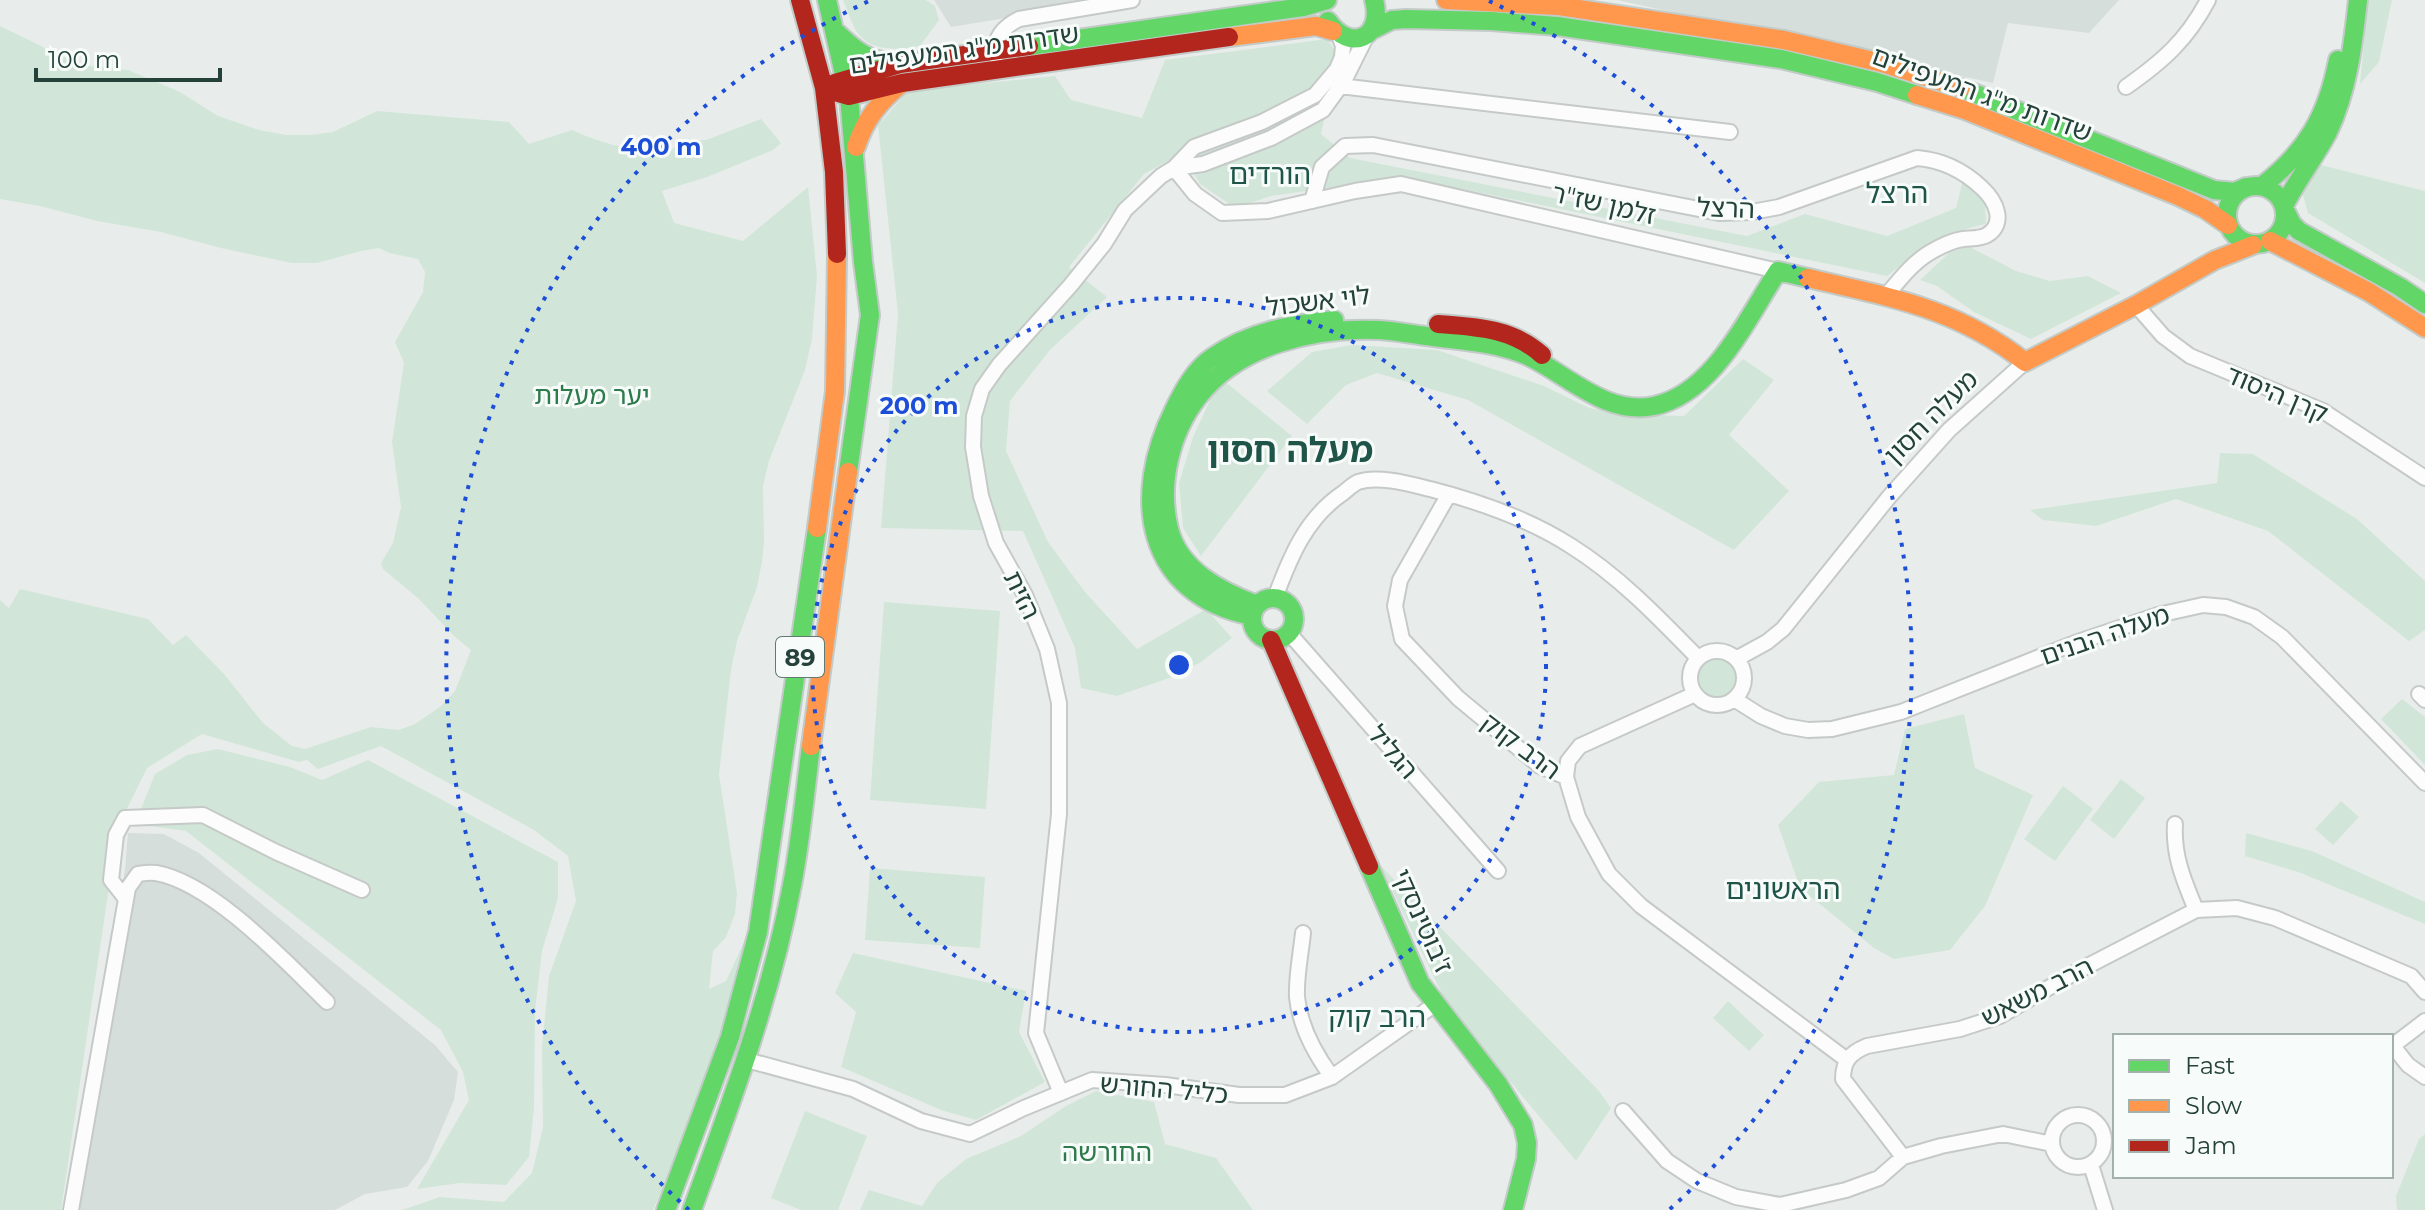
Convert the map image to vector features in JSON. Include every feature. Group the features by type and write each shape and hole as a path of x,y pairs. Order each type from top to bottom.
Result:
{"main road":[{"name":"89","path":"666,1210 730,1037 758,932 835,391 837,223 824,88 800,0"},
{"name":"89","path":"692,1210 747,1060 792,885 870,315 847,88 827,0"},
{"name":"שדרות מ\"ג המעפילים","path":"847,88 900,64 1303,7 1329,0"},
{"path":"1329,0 1327,14 1336,33"},
{"path":"1370,32 1377,21 1378,10 1374,0"},
{"name":"שדרות מ\"ג המעפילים","path":"1446,0 1559,6 1770,37 1829,49 1972,92 2214,190 2235,192 2254,187"},
{"path":"2345,0 2334,80 2316,124 2290,164 2254,187 2238,192 2227,207 2230,228 2244,242 2262,243 2356,284 2425,328"},
{"path":"2262,243 2276,237 2284,225 2284,208 2294,185 2328,131 2344,94 2358,0"},
{"name":"שדרות מ\"ג המעפילים","path":"824,88 902,83 1305,27 1326,27 1352,40 1392,20 1406,19 1557,26 1659,39 1825,68 1889,85 1965,110 2178,196 2205,209 2230,228"},
{"path":"834,30 874,63 900,64"},
{"path":"854,155 863,125 878,103 902,83"},
{"path":"2254,187 2275,193 2299,231 2425,304"},
{"name":"מעלה חסון","path":"2208,264 2219,252 2230,228"},
{"name":"מעלה חסון","path":"2025,362 2208,264 2262,243"},
{"name":"זלמן שז\"ר","path":"1778,271 1885,297 1957,319 2005,345 2025,362"},
{"name":"לוי אשכול","path":"1255,611 1232,613 1213,604 1171,571 1156,543 1151,515 1149,501 1155,454 1185,389 1210,358 1247,337 1282,327 1367,317 1487,328 1512,334 1532,344 1558,372 1592,393 1622,407 1652,407 1687,393 1712,370 1778,271"},
{"path":"1269,598 1275,598 1292,608 1295,621 1280,637 1259,635 1253,623 1255,611 1269,598"},
{"name":"ז'בוטינסקי","path":"1280,637 1420,983 1434,1005 1513,1103 1527,1142 1522,1181 1513,1210"}],"street":[{"path":"998,69 995,50 1003,28 1019,19 1132,0"},
{"path":"2126,87 2160,63 2186,36 2208,0"},
{"name":"הזית","path":"1174,168 1203,164 1271,138 1323,110 1370,32"},
{"name":"הזית","path":"1061,1093 1036,1033 1059,814 1059,703 1047,649 1025,595 996,543 981,496 973,447 974,416 982,389 999,365 1070,286 1104,244 1125,210 1194,147 1262,122 1315,95 1337,69 1342,57 1343,46 1336,33"},
{"path":"1340,86 1730,132"},
{"name":"הרצל","path":"1312,201 1322,167 1345,146 1373,145 1719,213 1779,207 1917,158 1934,159 1956,168 1973,179 1997,208 1997,222 1992,232 1984,237 1946,244 1925,255 1885,297"},
{"name":"זלמן שז\"ר","path":"1174,168 1195,194 1222,213 1268,211 1401,184 1778,271"},
{"name":"קרן היסוד","path":"2136,305 2163,336 2190,356 2323,411 2425,478"},
{"name":"מעלה חסון","path":"1736,659 1783,629 1889,497 1949,430 2025,362"},
{"path":"1275,598 1295,548 1312,520 1335,498 1359,482 1388,480 1449,494 1509,516 1570,545 1651,610 1698,658"},
{"name":"הרב קוק","path":"1449,494 1400,580 1395,606 1402,639 1458,698 1540,766 1566,777 1578,817 1609,874 1641,906 1847,1060"},
{"name":"מעלה הבנים","path":"1734,699 1785,726 1808,730 1832,729 1901,712 2075,643 2158,615 2203,605 2226,607 2254,617 2282,637 2425,783"},
{"name":"הגליל","path":"1280,637 1498,871"},
{"path":"1722,651 1736,659 1743,675 1734,699 1717,705 1701,700 1695,694 1690,679 1698,658 1705,653 1722,651"},
{"path":"1566,777 1568,761 1580,746 1695,694"},
{"path":"126,899 111,880 116,835 125,818 203,815 362,890"},
{"path":"2175,824 2174,843 2178,864 2196,910"},
{"path":"71,1210 128,888 138,874 154,872 201,892 259,934 327,1002"},
{"name":"הרב משאש","path":"1847,1060 1854,1051 1867,1046 1960,1029 2000,1016 2076,972 2196,910 2237,908 2275,918 2411,976 2425,992"},
{"path":"1303,933 1297,996 1305,1032 1332,1077"},
{"name":"כליל החורש","path":"747,1060 853,1089 921,1121 970,1134 1092,1080 1165,1085 1239,1095 1285,1095 1332,1077 1434,1005"},
{"path":"2393,1045 2425,1021"},
{"path":"2393,1047 2408,1065 2425,1077"},
{"path":"1847,1060 1843,1079 1903,1157"},
{"path":"1623,1111 1667,1161 1697,1181 1736,1197 1780,1205 1846,1190 1879,1178 1903,1157 1941,1146 2003,1134 2052,1144"},
{"path":"2076,1115 2109,1128 2102,1154 2091,1165 2066,1165 2059,1160 2052,1144 2055,1128 2061,1121 2076,1115"},
{"path":"2091,1165 2105,1210"}],"shaded area":[{"path":"934,0 1114,0 951,27"},
{"path":"1617,0 2119,0 2089,33 2008,23 1993,83"},
{"path":"128,833 164,834 199,853 435,1045 458,1072 454,1100 428,1161 407,1187 365,1194 335,1210 73,1210"}],"green space":[{"path":"843,0 926,0 935,6 939,20 920,46 896,49 879,47 859,35"},
{"path":"2368,0 2392,0 2379,62 2360,84"},
{"name":"יער מעלות","path":"0,26 80,65 128,70 180,92 218,116 259,130 286,135 333,132 377,111 509,122 529,144 572,130 621,147 660,150 673,149 679,141 706,140 761,119 781,143 773,150 707,177 662,191 674,223 743,241 808,187 817,276 812,339 805,370 769,461 763,486 762,562 731,670 719,774 737,893 735,914 726,937 713,951 709,989 726,981 751,927 704,1093 653,1210 402,1210 440,1197 504,1202 532,1173 543,1127 542,1047 549,976 576,901 568,856 534,830 381,746 318,769 307,760 299,762 202,734 147,768 118,827 61,1210 0,1210 0,600 9,608 20,589 148,619 173,645 186,635 224,674 263,723 292,746 305,749 371,727 399,730 415,724 441,706 455,691 471,650 383,569 381,563 393,543 401,507 392,442 404,363 395,342 423,292 425,272 418,259 379,248 317,263 292,263 0,199"},
{"path":"1327,39 1338,55 1321,134 1350,158 1747,236 1805,214 1887,236 1956,208 1963,180 1985,202 1986,224 1944,238 1887,276 1404,177 1271,196 1235,208 1200,184 1182,153 1144,174 1069,267 1107,297 1050,350 1010,401 1006,451 1048,542 1085,592 1137,649 1206,609 1232,638 1201,662 1172,677 1117,696 1081,688 1075,648 1023,531 881,528 898,314 878,125 908,91 1055,76 1071,100 1142,118 1165,60"},
{"path":"2321,165 2425,191 2425,283 2308,213 2300,185"},
{"path":"1968,246 2016,271 2050,281 2088,276 2121,293 2031,339 1974,312 1937,286 1920,280 1949,253"},
{"path":"1352,345 1437,350 1544,386 1589,408 1624,414 1684,416 1743,359 1774,380 1729,435 1789,491 1734,550 1468,400 1377,373 1346,385 1307,424 1267,391 1312,352"},
{"path":"1223,380 1292,436 1201,556 1183,528 1179,483 1193,437"},
{"path":"2220,453 2253,454 2357,519 2425,581 2425,630 2409,641 2268,531 2176,499 2096,526 2043,520 2030,510 2217,483"},
{"path":"884,602 1000,611 986,809 870,800"},
{"path":"1717,655 1733,662 1740,678 1733,694 1717,701 1701,694 1694,678 1701,662"},
{"path":"2402,699 2425,717 2425,765 2381,719"},
{"path":"1964,714 1975,768 2033,795 1985,906 1950,950 1894,959 1874,948 1800,888 1778,825 1819,782 1894,775 1905,729"},
{"path":"218,749 290,767 322,780 368,760 558,862 558,898 542,951 535,1011 534,1108 529,1157 506,1185 460,1183 417,1189 469,1100 463,1072 441,1030 186,831 135,824 155,774 187,755"},
{"path":"2121,779 2145,798 2114,839 2090,820"},
{"path":"2063,786 2093,809 2055,861 2024,839"},
{"path":"2341,801 2359,817 2333,845 2315,829"},
{"path":"2246,833 2312,851 2425,902 2425,924 2301,873 2245,856"},
{"path":"1380,865 1599,1091 1611,1108 1576,1161 1448,1006"},
{"path":"870,868 985,877 980,948 865,940"},
{"path":"853,953 1026,991 1019,1032 1045,1082 976,1120 941,1110 841,1067 856,1012 835,993"},
{"path":"1728,1001 1764,1035 1749,1051 1713,1018"},
{"name":"החורשה","path":"1096,1091 1154,1102 1165,1144 1216,1158 1253,1210 860,1210 869,1190 922,1206 937,1183 966,1159 1021,1136 1066,1106"},
{"path":"805,1111 867,1136 838,1210 801,1210 771,1198"},
{"path":"2425,1134 2425,1210 2397,1210 2396,1196 2419,1139"}],"traffic: fast":[{"path":"827,0 849,96 870,315 848,472"},
{"path":"1029,46 1303,7 1327,0"},
{"path":"1328,21 1346,37 1363,37 1374,24 1374,0"},
{"path":"2284,206 2335,116 2349,67 2358,0"},
{"path":"1374,29 1392,20 1406,19 1557,26 1781,59 1917,95"},
{"path":"834,30 863,54 879,61 900,64"},
{"path":"2262,186 2291,159 2313,131 2328,98 2338,60"},
{"path":"1961,88 2214,190 2235,192 2246,187"},
{"path":"2256,186 2277,194 2285,215 2277,236 2256,244 2235,236 2227,215 2235,194 2256,186"},
{"path":"2285,210 2299,231 2425,304"},
{"path":"1257,605 1216,586 1191,567 1174,543 1166,512 1166,477 1180,426 1198,397 1234,364 1256,352 1304,336 1354,330 1386,331 1505,348 1528,356 1604,400 1636,408 1654,406 1675,398 1711,370 1741,331 1778,271 1808,278"},
{"path":"1252,616 1216,605 1188,587 1169,564 1156,537 1151,507 1153,476 1161,443 1186,388 1195,374 1213,357 1256,335 1334,320"},
{"path":"666,1210 730,1037 758,932 817,528"},
{"path":"1273,598 1288,604 1294,619 1288,634 1273,640 1258,634 1252,619 1258,604 1273,598"},
{"path":"692,1210 749,1049 773,968 795,868 811,746"},
{"path":"1369,866 1420,983 1498,1084 1523,1125 1527,1143 1526,1159 1513,1210"}],"traffic: slow":[{"path":"1446,0 1559,6 1784,40 1882,63 1961,88"},
{"path":"1229,37 1316,26 1333,31"},
{"path":"856,147 874,111 902,83"},
{"path":"1917,95 1965,110 2178,196 2228,225"},
{"path":"2270,241 2369,292 2425,328"},
{"path":"1808,278 1894,299 1948,317 1974,329 2025,362 2215,260 2253,245"},
{"path":"817,528 835,391 837,254"},
{"path":"811,746 848,472"}],"traffic: jam":[{"path":"800,0 824,88 834,172 837,254"},
{"path":"835,92 849,96 902,83 1229,37"},
{"path":"835,83 900,64 1029,46"},
{"path":"1438,324 1506,334 1542,355"},
{"path":"1271,640 1369,866"}],"district":[{"name":"הורדים","path":"1270,174"},
{"name":"הרצל","path":"1897,193"},
{"name":"מעלה חסון","path":"1290,450"},
{"name":"הראשונים","path":"1783,889"},
{"name":"הרב קוק","path":"1377,1017"}]}
